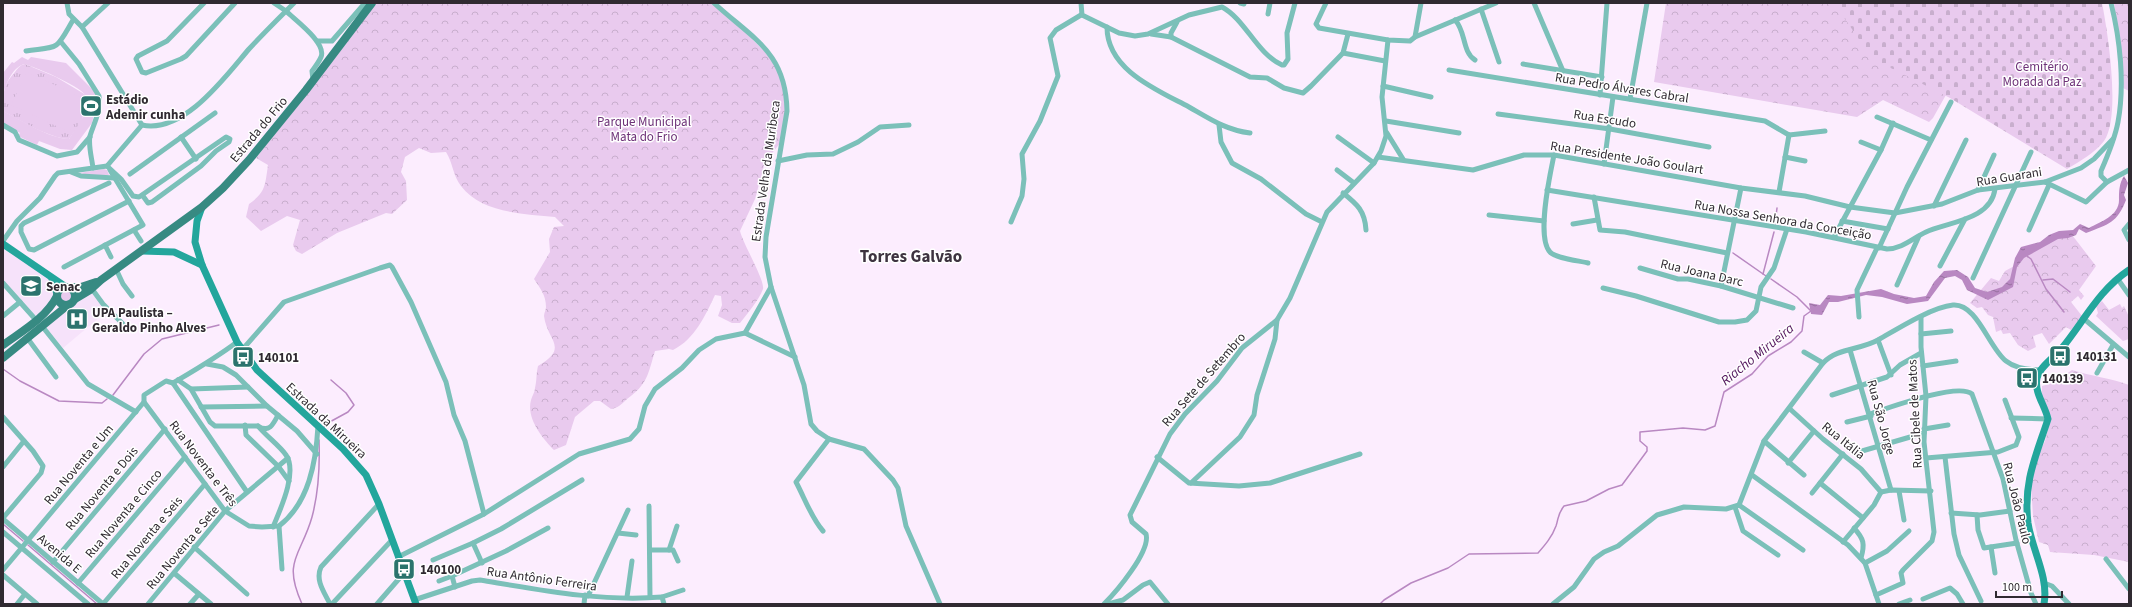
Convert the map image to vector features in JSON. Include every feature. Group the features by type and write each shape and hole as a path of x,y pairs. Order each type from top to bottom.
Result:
{"main road":[{"name":"Estrada do Frio","path":"142,251 202,207 223,188 249,160 372,3"},
{"name":"Estrada da Mirueira","path":"202,207 196,221 194,242 202,265 237,342 258,370 344,449 359,465 371,484 415,602"},
{"path":"3,242 18,256 74,291 75,299"},
{"path":"3,358 75,299 92,289 101,280 142,251 174,252 202,265"},
{"path":"2044,604 2046,591 2028,523 2028,485 2032,462 2048,419 2037,389 2037,377 2041,370 2061,349 2104,291 2117,278 2129,270"},
{"path":"52,278 61,304 68,305"},
{"path":"3,345 47,310 60,289 68,287 81,287 101,280"}],"street":[{"path":"67,3 69,14 82,27 142,125"},
{"path":"82,27 108,3"},
{"path":"204,3 167,41 138,56 136,59 142,72 146,73 181,59 235,3"},
{"path":"274,3 286,11 317,40 322,57 312,71 313,80"},
{"path":"142,125 149,126 170,123 208,96 294,3"},
{"path":"317,40 332,41 365,3"},
{"name":"Estrada Velha da Muribeca","path":"714,3 771,55 781,72 787,93 787,111 766,237 765,257 771,287 804,385 811,424 816,431 830,439 864,450 898,488 904,519 940,604"},
{"path":"1081,3 1081,15"},
{"path":"1268,14 1270,3"},
{"path":"1081,15 1126,35 1135,36 1148,34 1193,13 1222,5 1231,13 1260,47 1284,65 1288,59 1287,33 1295,3"},
{"path":"1326,3 1316,24 1319,28 1388,40 1410,41 1415,37 1496,3"},
{"path":"1415,37 1421,3"},
{"path":"1534,3 1563,71"},
{"path":"1600,95 1607,3"},
{"path":"1630,99 1648,3"},
{"path":"2107,182 2101,176 2101,170 2118,122 2120,91 2118,51 2111,3"},
{"path":"1481,9 1499,62"},
{"path":"1011,222 1022,196 1024,179 1022,154 1040,121 1058,76 1050,38 1056,30 1081,15"},
{"path":"26,51 48,50 61,42 74,20"},
{"path":"1171,37 1173,28 1179,20"},
{"path":"1456,20 1461,29 1469,55 1475,60"},
{"path":"1107,27 1108,39 1112,48 1134,76 1150,87 1219,125 1250,134"},
{"path":"1148,34 1171,37 1250,77 1267,78 1284,88 1302,93 1312,86 1343,53 1348,34"},
{"name":"Rua Sete de Setembro","path":"1104,604 1128,578 1146,543 1146,534 1132,522 1130,515 1157,457 1178,422 1217,382 1242,348 1277,320 1290,298 1322,222 1330,207 1374,163 1378,157 1384,144 1386,132 1386,121 1382,104 1388,40"},
{"path":"3,125 14,132 19,140 57,156 77,152 90,137 95,126 100,102 79,64 61,42"},
{"path":"1343,53 1385,61"},
{"path":"1522,64 1602,77"},
{"name":"Rua Pedro Álvares Cabral","path":"1449,70 1765,121 1789,135"},
{"path":"1383,86 1431,97"},
{"path":"1604,164 1610,129 1613,97"},
{"path":"1859,317 1857,290 1888,229 1894,213 1951,102"},
{"path":"130,174 215,113"},
{"name":"Rua Escudo","path":"1498,114 1610,129 1709,147"},
{"path":"1877,117 1893,122 1931,140"},
{"path":"1386,121 1460,133"},
{"path":"1834,237 1881,150 1893,122"},
{"path":"3,242 17,221 40,198 55,176 107,166 142,125"},
{"path":"778,161 807,155 833,154 858,142 880,127 909,125"},
{"path":"1219,125 1221,142 1232,163 1261,180 1306,214 1322,222"},
{"path":"1778,192 1786,157 1789,135 1825,131"},
{"path":"1386,132 1404,160"},
{"path":"90,137 93,168"},
{"path":"181,137 196,159"},
{"path":"107,166 117,174 134,196 143,196 226,137 230,139 229,142 216,151 201,166 152,202 148,203 143,196"},
{"path":"1338,137 1374,163"},
{"name":"Rua Guarani","path":"1850,207 1894,213 1934,206 1978,190 2047,183 2081,168 2094,159 2113,139"},
{"path":"1934,206 1966,140"},
{"path":"1861,142 1881,150"},
{"path":"1973,278 2031,152"},
{"name":"Rua Presidente João Goulart","path":"1378,157 1473,170 1524,155 1554,155 1647,170 1741,188 1804,196 1850,207"},
{"path":"1554,155 1544,221 1544,234 1551,254 1588,263"},
{"path":"1978,190 1994,155"},
{"path":"1786,157 1805,161"},
{"path":"64,267 143,225 107,166"},
{"path":"1337,170 1354,183"},
{"path":"2029,230 2047,183 2086,202 2107,182 2129,170"},
{"path":"71,172 82,176 114,178"},
{"path":"109,183 24,223 21,226 21,232 29,249 34,250 129,201"},
{"path":"1721,286 1741,188"},
{"name":"Rua Nossa Senhora da Conceição","path":"1548,190 1734,219 1834,237 1878,248 1898,248 1935,228 1965,220 1983,208 1993,196 1994,189"},
{"path":"1343,193 1358,205 1363,212 1366,230"},
{"path":"1594,197 1599,229 1727,253"},
{"path":"1489,215 1544,221"},
{"path":"1573,224 1597,220"},
{"path":"1940,266 1965,220"},
{"path":"1842,221 1888,229"},
{"path":"2129,224 2124,230 2129,240"},
{"path":"1603,288 1636,296 1719,322 1747,320 1756,311 1761,287 1774,268 1787,229"},
{"path":"134,230 141,241"},
{"path":"1898,285 1919,236"},
{"path":"105,245 111,257"},
{"path":"242,350 284,302 380,268 392,267 411,302 446,382 454,415 465,441 484,514"},
{"name":"Rua Joana Darc","path":"1640,268 1678,279 1688,279 1721,286 1792,308"},
{"path":"116,269 123,284 132,296"},
{"path":"2117,278 2129,295"},
{"path":"3,283 36,320"},
{"path":"745,333 771,287"},
{"path":"92,289 103,304 123,324"},
{"path":"3,316 20,302"},
{"path":"1778,555 1743,531 1737,506 1752,475 1764,441 1790,409 1823,363 1834,354 1878,340 1903,324 1953,305 1963,306 1975,317 1991,344 2007,361 2026,369 2041,370"},
{"name":"Rua Cibele de Matos","path":"1876,595 1902,583 1901,572 1934,537 1931,491 1924,431 1926,396 1922,353 1921,317"},
{"path":"2083,318 2113,345 2128,355"},
{"path":"1191,483 1240,437 1254,415 1257,395 1274,339 1277,320"},
{"path":"42,326 88,384 136,412"},
{"path":"1921,334 1951,332"},
{"path":"398,556 484,514 579,454 630,439 639,429 645,406 655,389 682,368 708,343 716,339 745,333 795,357"},
{"path":"28,338 56,377"},
{"path":"1878,340 1891,374"},
{"path":"175,382 190,372 207,364 237,342"},
{"path":"2097,373 2113,345"},
{"name":"Rua São Jorge","path":"1850,350 1862,385 1891,490"},
{"path":"1804,352 1823,363"},
{"path":"1832,396 1891,374 1904,362 1922,353"},
{"path":"1923,366 1956,361"},
{"path":"207,364 228,369 278,416 297,431 317,454"},
{"path":"144,402 144,395 166,381 175,382 191,389 248,387"},
{"path":"175,382 247,492"},
{"path":"191,389 201,407 214,425 258,426 264,430 272,426 278,416"},
{"name":"Rua João Paulo","path":"1926,396 1964,391 1972,394 2003,479 2017,543 2031,593 2036,604"},
{"path":"1847,422 1926,396"},
{"path":"1926,458 1994,453 2005,450 2018,443 2019,437 2005,400"},
{"name":"Rua Noventa e Um","path":"3,570 144,402"},
{"name":"Rua Noventa e Três","path":"144,402 225,511 249,526 279,526"},
{"path":"201,407 267,406"},
{"name":"Rua Itália","path":"1790,409 1814,431 1869,476 1881,492"},
{"path":"3,418 24,441 43,466 41,473 3,518"},
{"path":"2011,418 2048,419"},
{"path":"1862,451 1924,431 1948,425"},
{"path":"245,426 246,435 278,466 289,481"},
{"path":"258,426 288,458 291,470 285,491 284,504 273,527"},
{"path":"282,569 279,526 290,516 303,495 312,474 317,454 318,426"},
{"name":"Rua Noventa e Dois","path":"53,562 165,429"},
{"path":"1788,463 1814,431"},
{"path":"823,531 815,521 805,496 796,482 830,439"},
{"path":"3,467 24,441"},
{"path":"1764,441 1788,463 1804,475"},
{"path":"1157,457 1191,483 1238,486 1270,483 1360,454"},
{"path":"1812,493 1843,454"},
{"name":"Rua Noventa e Cinco","path":"78,583 185,457"},
{"path":"1946,457 1951,513 1959,555 1981,601"},
{"name":"Rua Noventa e Sete","path":"148,604 225,511 288,458"},
{"path":"1752,475 1843,542 1863,560"},
{"path":"433,560 501,529 582,480"},
{"path":"1820,483 1863,518"},
{"name":"Rua Noventa e Seis","path":"103,604 205,484"},
{"path":"1843,542 1878,499 1881,492 1891,490 1931,491"},
{"path":"1899,491 1904,520"},
{"path":"379,504 321,567 318,576 319,583 331,604 392,540"},
{"path":"649,506 650,597"},
{"path":"1553,604 1574,588 1594,559 1618,546 1657,515 1684,507 1702,506 1721,509 1737,506 1803,550"},
{"path":"584,604 586,596 628,510"},
{"path":"1951,513 1977,515 2010,511"},
{"path":"1977,515 1977,527 1983,547 1986,548 2017,543"},
{"name":"Avenida E","path":"3,518 103,604"},
{"path":"669,550 677,526"},
{"path":"439,581 482,562 548,528"},
{"path":"1854,528 1863,539 1863,560 1879,604"},
{"path":"1863,560 1887,551 1909,531"},
{"name":"Avenida E","path":"3,532 88,604"},
{"path":"618,532 636,535"},
{"path":"473,543 482,562"},
{"path":"1991,546 1995,573"},
{"path":"194,547 247,594"},
{"path":"650,550 675,551 678,561"},
{"path":"2106,559 2129,589"},
{"path":"627,598 632,561"},
{"path":"174,573 211,604"},
{"path":"377,604 404,573"},
{"path":"3,575 37,604"},
{"path":"452,576 455,587"},
{"name":"Rua Antônio Ferreira","path":"415,602 472,581 480,580 536,590 586,596 627,598 650,597 662,596 683,590"},
{"path":"1108,604 1123,600 1150,582 1168,604"},
{"path":"2044,582 2052,586 2069,604"},
{"path":"1923,599 1950,588 1958,594 1963,604"},
{"path":"17,604 25,594"},
{"path":"190,604 199,594"},
{"path":"662,596 664,604"},
{"path":"1899,604 1910,600"}],"shaded area":[{"name":"Senac","path":"3,249 48,277 51,282 55,295 46,309 35,317 3,280"},
{"name":"UPA Paulista – Geraldo Pinho Alves","path":"92,292 107,311 63,348 46,327"}],"green space":[{"name":"Parque Municipal Mata do Frio","path":"376,3 716,3 777,64 787,107 781,142 765,162 755,199 740,231 761,278 763,289 756,302 740,323 732,323 718,316 722,305 721,296 715,295 698,326 687,340 673,350 669,349 655,351 649,372 643,383 634,394 620,406 611,409 600,401 594,401 575,417 566,445 554,450 536,427 530,407 535,390 538,366 553,354 555,348 544,316 546,307 545,299 534,279 550,252 549,239 554,227 564,226 555,217 517,213 491,207 480,202 470,195 458,182 446,152 431,153 419,148 405,157 401,172 406,181 407,200 392,214 386,213 337,233 302,254 296,251 293,245 300,220 287,216 261,231 246,217 249,204 262,192 266,178 268,165 256,158 336,57"},
{"path":"1666,3 1928,3 1947,93 1933,118 1929,122 1883,100 1857,117 1654,82"},
{"name":"Cemitério Morada da Paz","path":"1834,3 2102,3 2112,74 2112,114 2109,129 2104,141 2092,153 2067,169 1950,98 1872,58"},
{"path":"2114,3 2129,3 2129,91 2123,88 2121,53"},
{"name":"Estádio Ademir cunha","path":"22,57 28,60 31,57 66,63 96,93 97,102 92,123 72,150 60,149 39,141 37,145 18,136 20,133 3,123 3,111 44,132 69,139 87,108 87,98 78,89 59,78 25,64 21,65 14,72 8,81 3,94 3,73 12,62 14,63"},
{"path":"25,64 56,77 86,95 88,98 81,123 69,139 53,136 3,111 4,90 6,85 18,68"},
{"path":"27,72 85,99 69,132 11,105"},
{"path":"104,169 107,170 109,175 88,175 79,173"},
{"path":"2069,231 2096,266 2079,290 2084,296 2081,300 2078,296 2071,302 2082,316 2071,330 2066,327 2049,344 2042,333 2033,336 2036,347 2028,351 2018,345 2010,333 2003,334 2001,330 1996,332 1993,317 1988,315 1982,307 1977,308 1970,303 1991,278 1999,281 2005,271 2020,263 2022,257"},
{"path":"63,289 69,289 73,293 73,299 69,303 63,303 59,299 59,293"},
{"path":"2102,301 2109,310 2120,304 2122,308 2124,306 2129,317 2129,339 2123,341 2096,316 2098,313 2096,306"},
{"path":"2072,370 2129,385 2129,562 2094,555 2050,552 2048,545 2039,542 2033,516 2030,471 2045,441 2049,425 2042,406 2042,386 2053,383"}],"water":[{"path":"2124,176 2128,183 2124,195 2126,200 2119,214 2111,222 2086,233 2079,229 2076,235 2058,239 2024,258 2017,267 2013,287 1988,300 1967,290 1962,280 1955,276 1945,278 1928,301 1907,304 1882,297 1866,295 1838,302 1829,302 1822,315 1811,314 1809,303 1820,305 1828,295 1841,296 1881,289 1894,294 1914,298 1926,296 1934,282 1944,271 1957,270 1968,277 1975,288 1987,292 2002,287 2010,279 2015,258 2021,247 2040,242 2049,235 2059,231 2073,230 2080,224 2089,228 2108,218 2118,206 2121,182"}],"waterway":[{"path":"1775,224 1777,208"},
{"path":"1763,274 1774,232"},
{"path":"1733,253 1766,276"},
{"path":"2027,256 2031,259 2046,289 2064,312"},
{"path":"1771,279 1797,297 1811,311"},
{"path":"2043,280 2053,279 2070,292"},
{"name":"Riacho Mirueira","path":"1380,604 1411,583 1448,568 1469,554 1538,553 1552,534 1559,514 1564,506 1586,501 1609,489 1622,485 1647,451 1647,447 1640,441 1640,432 1683,428 1705,430 1715,426 1724,392 1752,374 1768,356 1791,342 1802,331 1804,316 1811,311"},
{"path":"113,395 144,354 162,339 219,325"},
{"path":"3,369 20,381 59,401 102,403 107,399"},
{"path":"324,427 326,424 348,412 354,405 346,393 331,380"},
{"path":"302,604 296,589 293,567 308,530 316,498 319,440"},
{"path":"3,524 23,541"},
{"path":"28,545 97,604"}],"place":[{"name":"Estádio Ademir cunha","path":"91,106"},
{"name":"Senac","path":"31,286"},
{"name":"UPA Paulista – Geraldo Pinho Alves","path":"77,319"},
{"name":"140131","path":"2060,356"},
{"name":"140101","path":"243,357"},
{"name":"140139","path":"2027,378"},
{"name":"140100","path":"404,569"}],"district":[{"name":"Torres Galvão","path":"911,256"}]}
